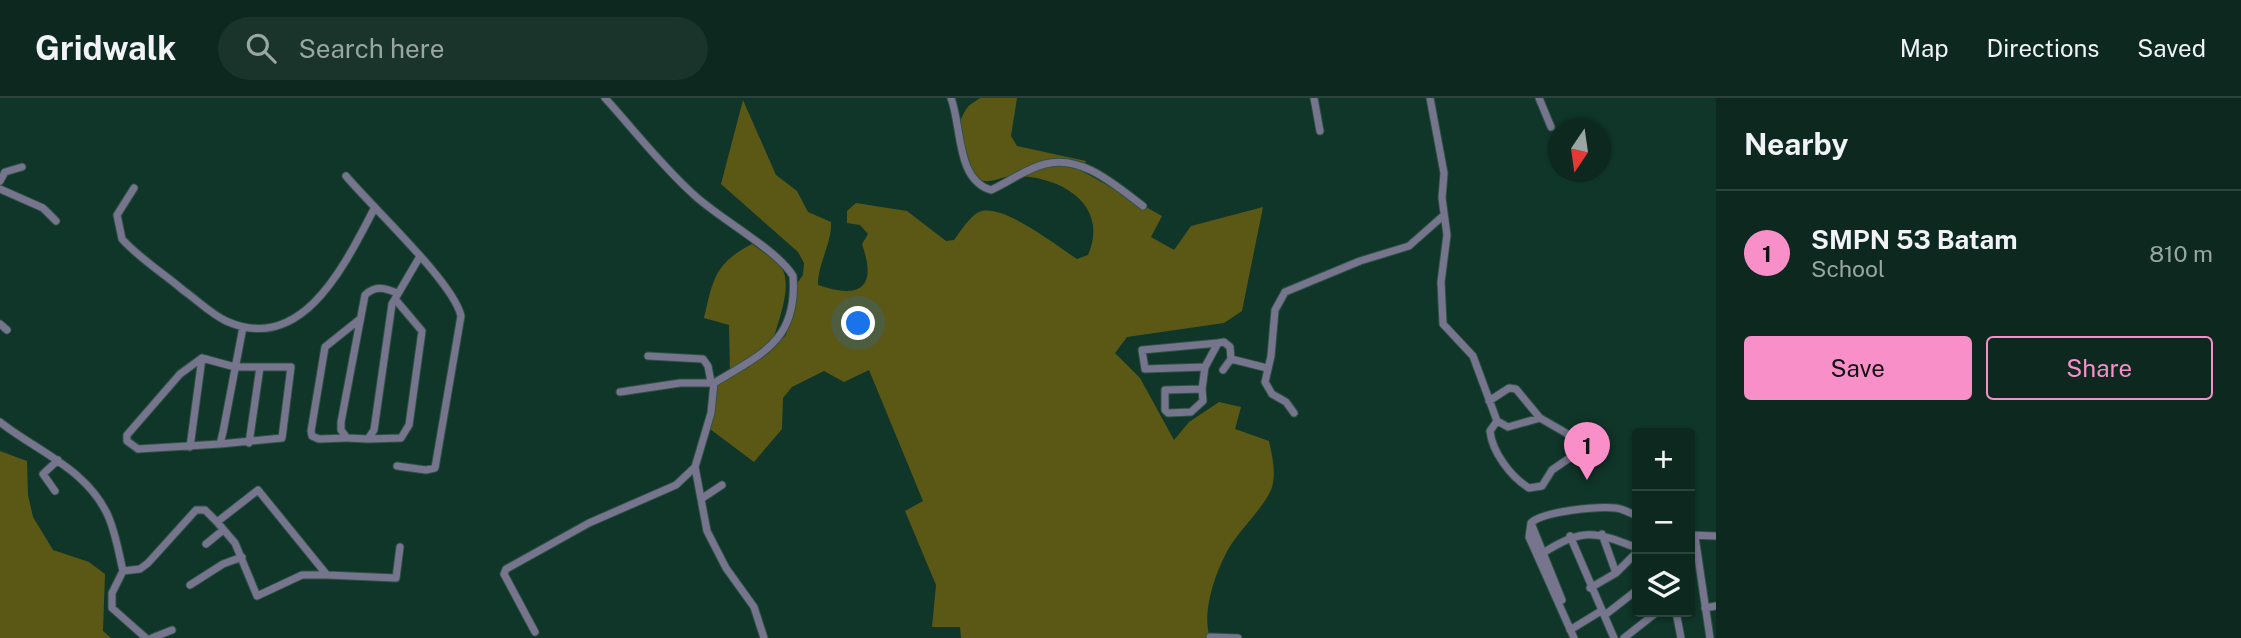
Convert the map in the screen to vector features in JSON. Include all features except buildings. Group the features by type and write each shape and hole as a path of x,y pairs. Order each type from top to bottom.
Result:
{"street":[{"path":"606,98 692,194 761,245 793,276 787,324 780,338 756,360 713,383 620,392"},
{"path":"951,98 972,181 980,187 991,190 1048,163 1078,165 1099,174 1143,206"},
{"path":"1314,98 1320,131"},
{"path":"1430,98 1444,173 1447,235 1441,282 1443,324 1473,356 1497,421 1507,427 1540,418"},
{"path":"1539,98 1548,120"},
{"path":"0,181 5,172 22,167"},
{"path":"346,176 458,305 461,328 435,468 426,470 397,466"},
{"path":"134,188 117,215 121,239 205,307 225,320 258,329 278,325 309,309 342,268 374,209"},
{"path":"0,189 43,208 56,221"},
{"path":"1294,413 1286,402 1268,389 1265,382 1271,356 1275,310 1285,292 1360,261 1409,246 1444,215"},
{"path":"368,439 374,430 396,296 419,258"},
{"path":"347,438 341,430 341,422 361,319 365,295 372,289 380,288 396,296 422,331 409,425 401,438 318,439 311,431 326,347 361,319"},
{"path":"0,324 6,330"},
{"path":"220,444 243,327"},
{"path":"1202,389 1165,390 1165,410 1168,413 1191,412 1203,401 1206,367 1218,343"},
{"path":"1206,367 1145,369 1142,350 1218,343 1228,345 1231,359 1223,370"},
{"path":"648,356 703,359 707,362 713,383 711,413 695,467 707,531 726,568 754,607 764,638"},
{"path":"190,447 202,359"},
{"path":"202,359 235,367 291,367 283,432 278,441 138,449 127,442 127,435 180,374 202,359"},
{"path":"1231,359 1267,368"},
{"path":"249,443 260,366"},
{"path":"1489,401 1509,388 1516,389 1540,418 1566,433 1580,446"},
{"path":"1497,421 1490,431 1491,443 1508,469 1529,488 1542,486 1552,470 1567,459"},
{"path":"0,422 58,460 87,484 103,506 124,571 112,593 111,608 146,638"},
{"path":"55,491 43,474 58,460"},
{"path":"535,632 504,574 506,569 612,512 676,485 695,467"},
{"path":"701,499 722,485"},
{"path":"217,522 255,490 262,492 327,575"},
{"path":"1577,638 1528,537 1531,523 1541,516 1567,511 1616,508 1632,514"},
{"path":"124,571 140,569 148,563 196,510 205,510 235,543 257,596 302,575 396,578 400,547"},
{"path":"1531,523 1572,629"},
{"path":"206,544 222,531"},
{"path":"1543,553 1570,536 1602,534 1632,548"},
{"path":"1602,534 1616,573"},
{"path":"1570,536 1590,588 1614,638"},
{"path":"1695,536 1716,536"},
{"path":"1695,553 1710,638"},
{"path":"1590,588 1616,573 1633,554"},
{"path":"190,585 223,564 242,557"},
{"path":"1572,629 1632,593"},
{"path":"1705,608 1716,606"},
{"path":"1624,638 1651,617"},
{"path":"1672,638 1681,635 1677,617"},
{"path":"152,638 172,631"},
{"path":"1210,637 1238,638"}],"shaded area":[{"path":"980,98 1017,98 1011,136 1017,146 1086,161 1082,171 1162,216 1151,237 1174,250 1191,226 1263,207 1242,311 1224,323 1127,337 1115,353 1140,378 1174,440 1189,422 1219,402 1241,407 1235,429 1269,441 1273,484 1262,505 1229,548 1219,568 1207,616 1210,638 961,638 960,627 932,627 936,585 905,511 923,501 869,370 844,382 824,371 792,387 783,398 782,429 754,462 706,426 715,383 730,374 729,325 704,318 713,282 723,265 752,244 779,265 784,273 786,283 783,307 770,351 786,335 796,285 803,275 804,263 798,252 721,184 743,100 776,175 797,191 808,212 831,222 818,285 844,291 854,290 861,287 866,280 868,271 862,244 868,234 860,225 847,223 847,211 856,203 907,211 946,241 954,240 979,212 1001,213 1029,227 1077,259 1088,255 1093,236 1092,220 1086,206 1075,195 1045,180 1011,176 984,181 966,170 958,150 959,127 967,108"},
{"path":"0,451 27,461 28,495 33,517 53,550 89,562 105,574 103,631 111,638 0,638"}],"place":[{"name":"SMPN 53 Batam","path":"1587,480"}]}
